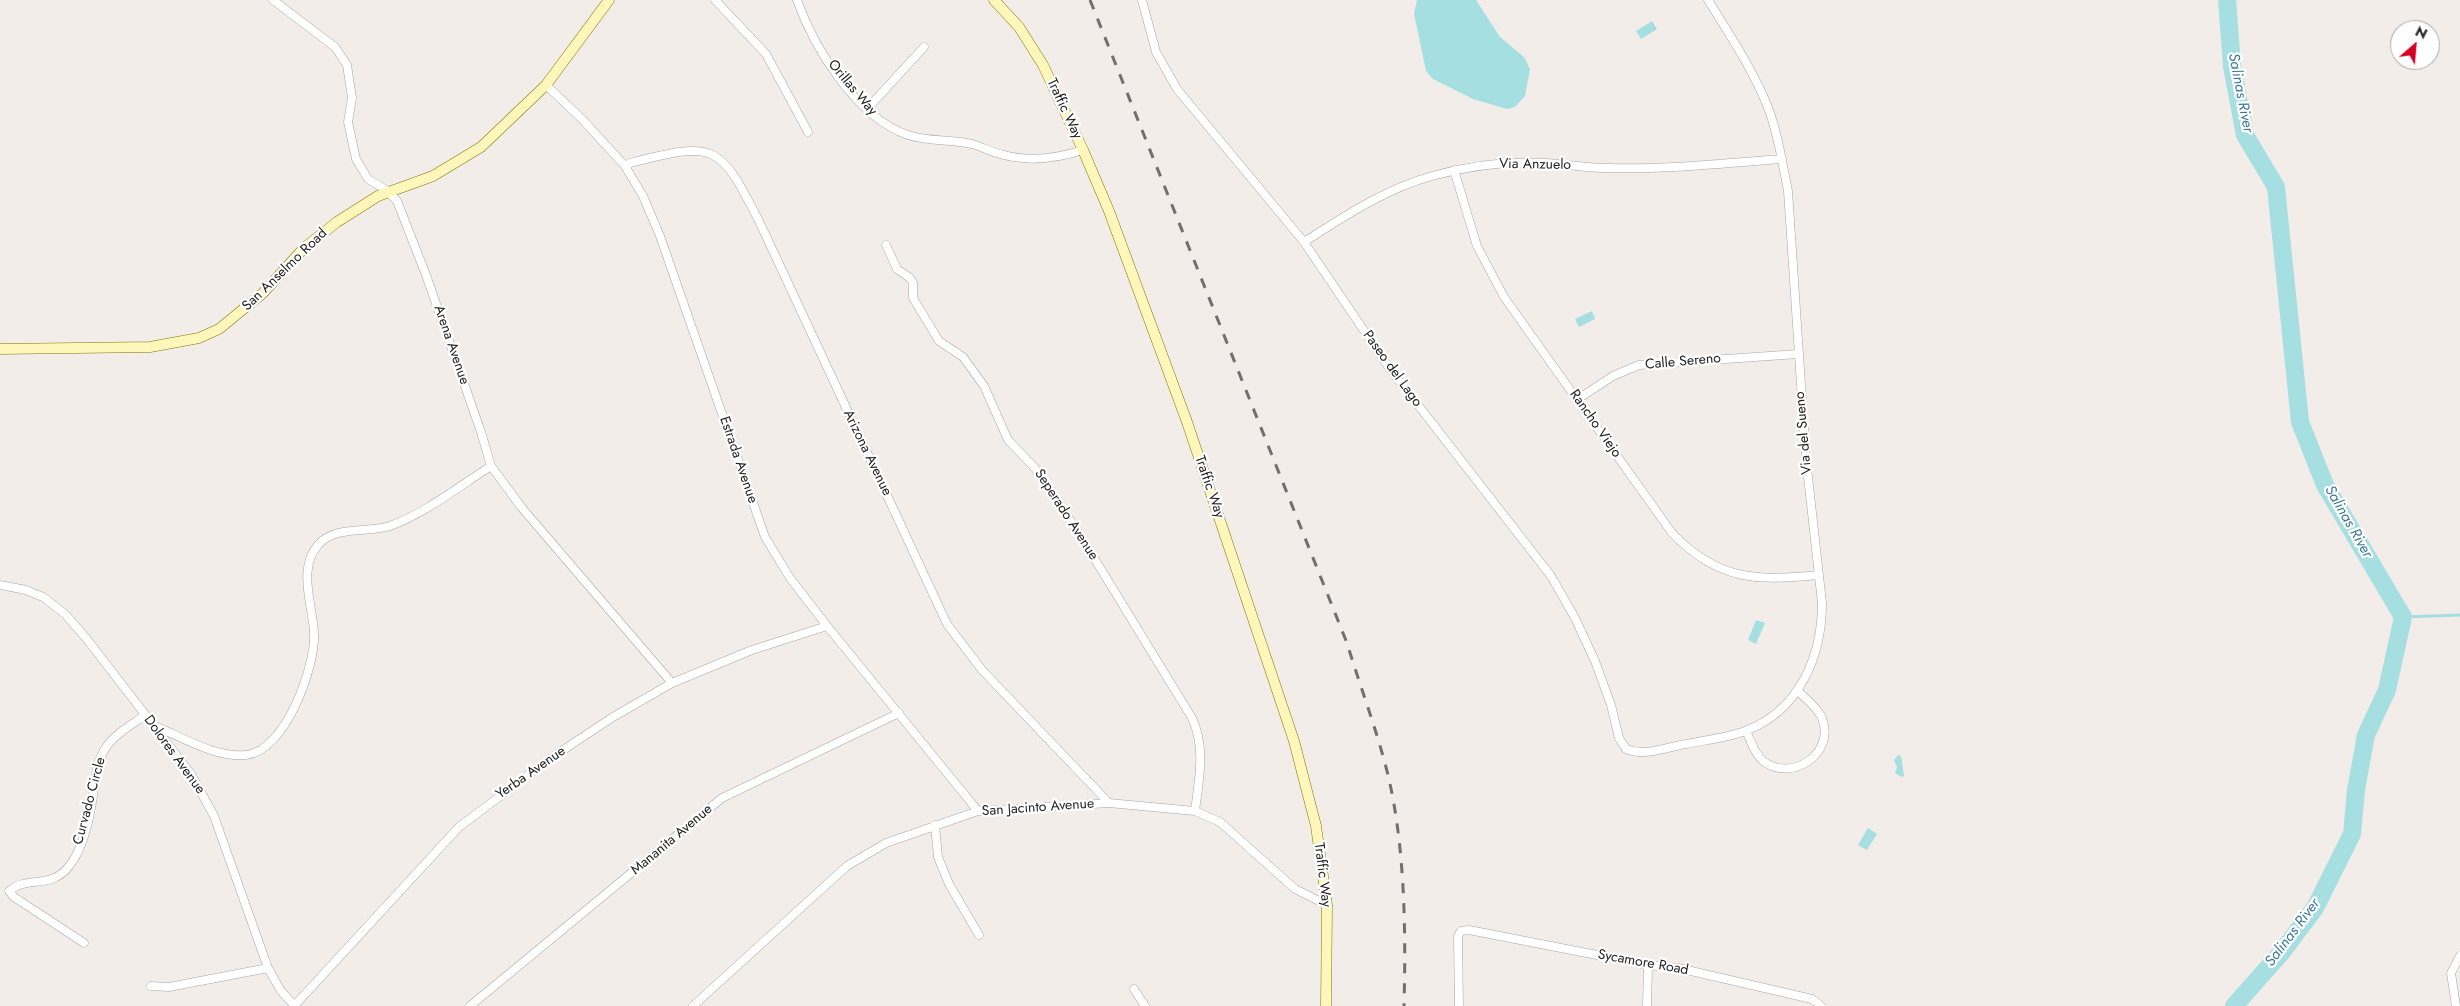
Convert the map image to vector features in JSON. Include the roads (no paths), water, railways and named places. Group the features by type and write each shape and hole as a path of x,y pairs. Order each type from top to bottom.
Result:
{"street":[{"name":"Arena Avenue","path":"273,0 335,47 342,55 349,72 352,98 348,122 356,158 368,179 388,191 397,201 426,275 491,466 522,508 672,683"},
{"name":"San Anselmo Road","path":"0,348 150,347 200,338 219,329 263,293 304,248 318,236 388,191 432,176 480,147 546,84 609,0"},
{"path":"715,0 766,54 808,132"},
{"name":"Orillas Way","path":"797,0 802,14 826,59 852,94 886,125 909,136 926,140 960,141 1004,155 1030,159 1064,156 1083,150"},
{"name":"Traffic Way","path":"994,0 1020,27 1043,65 1083,150 1146,309 1181,406 1294,741 1316,826 1327,905 1326,1006"},
{"name":"Paseo del Lago","path":"1142,0 1156,52 1177,89 1304,242 1390,369 1551,576 1575,618 1595,661 1611,705 1619,738 1626,749"},
{"name":"Via del Sueno","path":"1626,749 1643,753 1746,731 1778,711 1799,692 1814,657 1819,634 1822,602 1798,354 1788,191 1782,159 1767,106 1756,81 1708,0"},
{"path":"868,108 924,47"},
{"name":"Estrada Avenue","path":"546,84 582,119 625,166 643,196 660,236 765,537 790,578 827,626 978,811"},
{"name":"Arizona Avenue","path":"625,166 630,163 688,150 714,154 729,167 759,221 947,624 982,670 1109,803"},
{"name":"Via Anzuelo","path":"1304,242 1377,198 1412,183 1454,170 1516,162 1607,168 1645,168 1782,159"},
{"name":"Rancho Viejo","path":"1454,170 1467,219 1489,272 1504,297 1665,524 1680,542 1698,556 1732,573 1770,579 1818,575"},
{"name":"Seperado Avenue","path":"886,245 897,269 910,278 913,283 913,298 939,341 963,357 984,386 1008,440 1035,468 1080,536 1186,707 1197,728 1201,754 1195,811"},
{"name":"Calle Sereno","path":"1578,399 1613,376 1640,365 1798,354"},
{"path":"156,727 229,755 249,755 266,746 289,717 304,683 313,651 314,634 307,576 317,546 322,541 344,532 390,526 428,508 491,466"},
{"name":"Dolores Avenue","path":"0,585 26,590 43,597 65,614 86,638 191,774 214,816 268,968 281,991 295,1006"},
{"name":"Yerba Avenue","path":"295,1006 459,827 551,758 612,717 672,683 752,650 827,626"},
{"path":"1746,731 1756,752 1770,765 1789,769 1808,763 1820,748 1824,729 1818,711 1799,692"},
{"name":"Mananita Avenue","path":"470,1006 722,798 899,713"},
{"name":"Curvado Circle","path":"84,943 14,897 9,891 16,886 48,882 61,875 71,864 91,810 98,765 102,755 115,738 145,714"},
{"name":"San Jacinto Avenue","path":"693,1006 847,866 886,843 978,811 1109,803 1195,811 1220,822 1295,889 1327,905"},
{"path":"935,825 938,857 949,884 980,935"},
{"name":"Sycamore Road","path":"1459,1006 1458,936 1462,931 1469,930 1648,965 1678,968 1743,982 1812,999 1821,1006"},
{"path":"2456,1006 2451,973 2460,956"},
{"path":"1647,1006 1648,965"},
{"path":"151,986 169,987 268,968"},
{"path":"1134,989 1145,1006"}],"water":[{"path":"1417,0 1476,0 1500,37 1524,57 1530,69 1525,96 1515,107 1507,109 1473,99 1433,79 1426,71 1414,14"},
{"path":"1652,21 1657,29 1641,39 1636,31"},
{"path":"1592,311 1595,319 1579,327 1575,319"},
{"path":"1756,620 1765,623 1756,644 1748,640"},
{"path":"1898,755 1901,756 1904,776 1902,777 1895,773 1897,767 1894,760"},
{"path":"1868,828 1877,834 1867,850 1858,845"}],"waterway":[{"name":"Salinas River","path":"2227,0 2232,66 2245,135 2276,187 2300,422 2325,485 2403,617 2387,690 2366,735 2356,790 2352,834 2315,908 2281,953 2234,1006"},
{"path":"2403,617 2460,615"}],"railway":[{"path":"1090,0 1347,643 1378,739 1393,799 1401,857 1405,948 1404,1006"}]}
